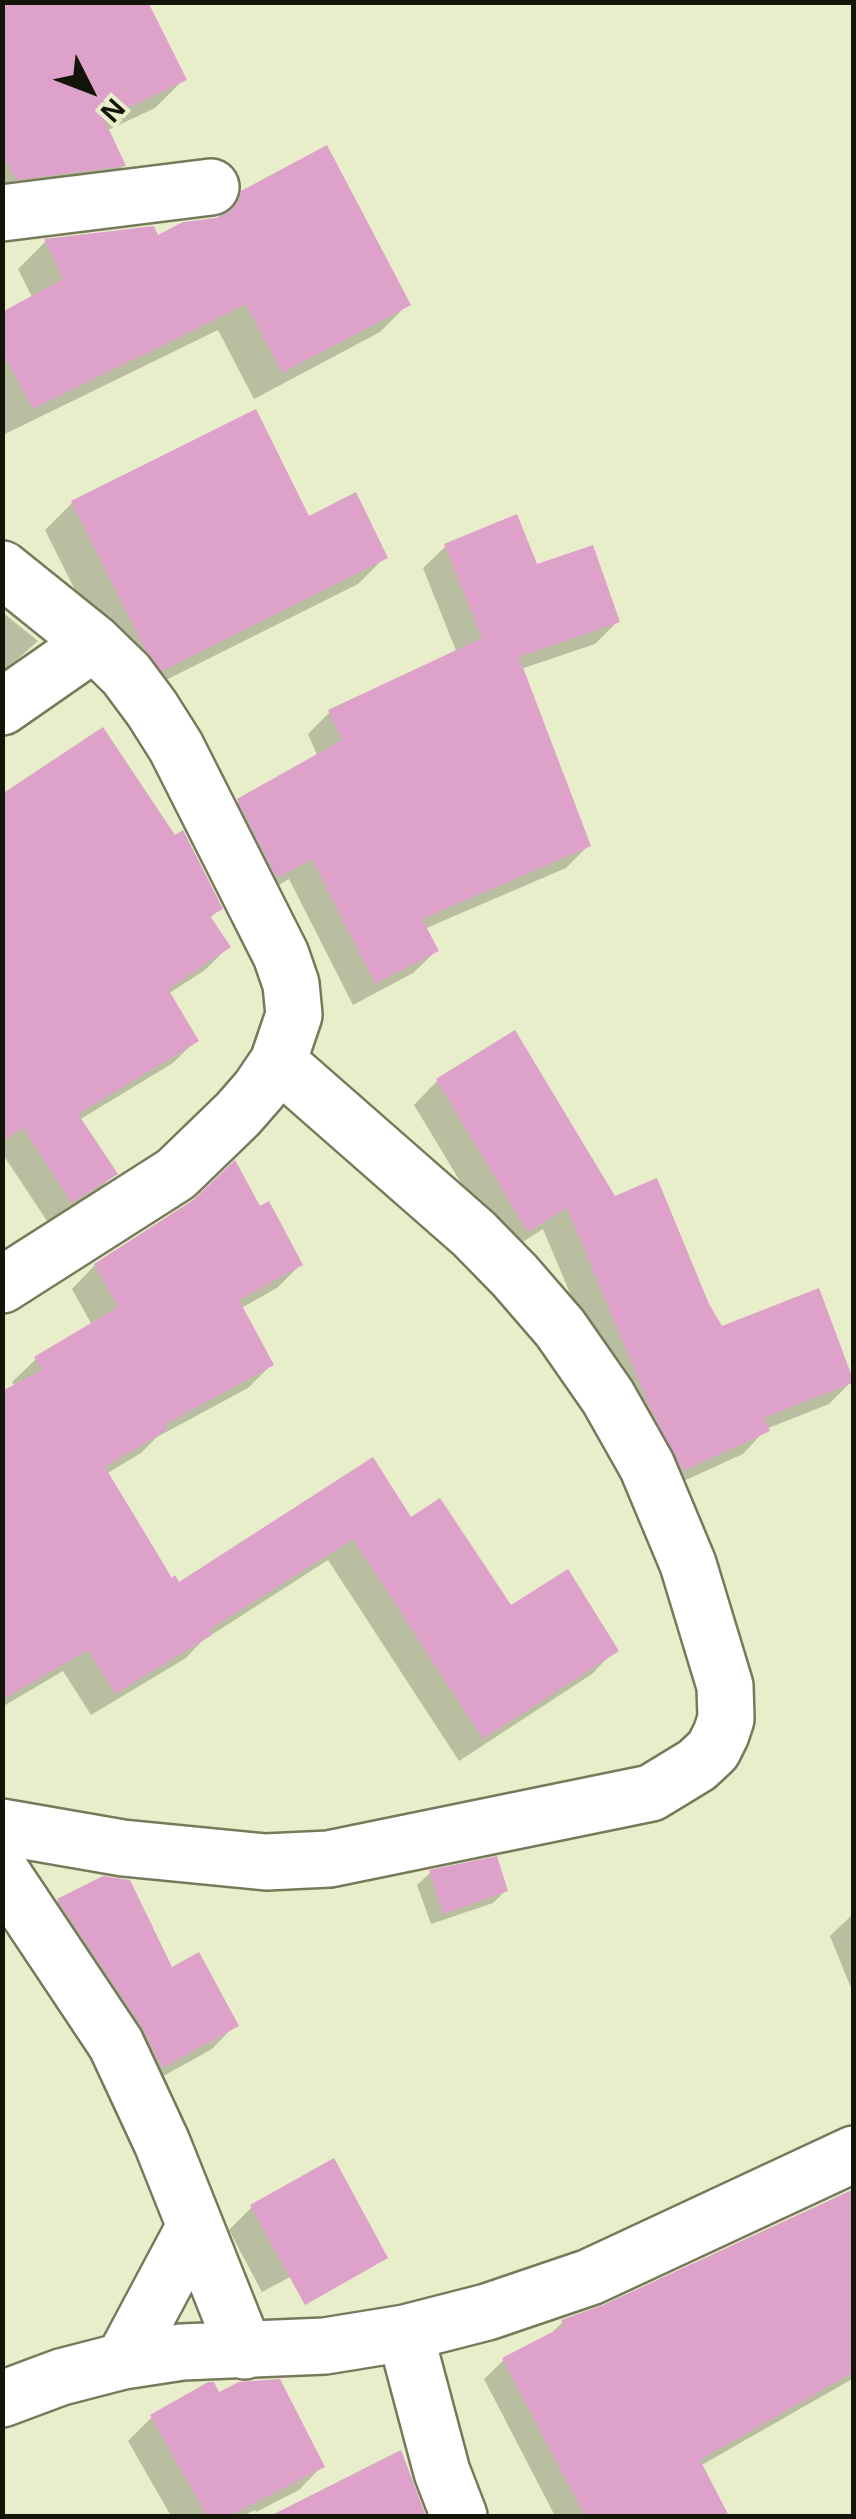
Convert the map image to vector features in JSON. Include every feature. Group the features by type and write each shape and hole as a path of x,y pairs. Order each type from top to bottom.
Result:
{"street":[{"path":"2,213 211,187"},
{"path":"2,569 126,674 176,747 281,955 291,984 294,1014 278,1062 238,1114 176,1174 2,1286"},
{"path":"2,707 94,643"},
{"path":"2,1828 123,1848 266,1862 329,1859 651,1793 698,1765 713,1750 721,1734 726,1720 725,1686 688,1564 647,1466 608,1397 560,1328 474,1234 278,1062"},
{"path":"2,1872 116,2044 162,2143 245,2352"},
{"path":"2,2399 61,2377 124,2361 182,2352 325,2346 486,2312 590,2276 854,2154"},
{"path":"124,2361 195,2226"},
{"path":"405,2332 442,2472 459,2516"}],"building":[{"path":"2,2 148,2 187,80 104,119 126,166 16,180 2,153"},
{"path":"327,145 411,305 282,373 246,304 33,409 2,351 2,312 63,279 44,239 154,226 158,235 183,222 216,218 231,211 241,191"},
{"path":"256,409 309,516 356,492 388,558 162,671 145,649 71,501"},
{"path":"517,514 537,564 593,545 620,622 519,657 591,846 422,919 439,951 375,984 312,859 277,878 237,799 342,740 328,710 482,638 444,544"},
{"path":"103,727 175,835 183,830 223,909 210,916 231,947 168,989 199,1041 78,1114 118,1174 72,1203 23,1128 2,1142 2,794"},
{"path":"515,1030 615,1196 657,1178 709,1304 722,1326 819,1288 854,1382 764,1418 770,1431 683,1471 652,1412 567,1208 528,1232 436,1079"},
{"path":"235,1160 260,1206 269,1201 303,1265 239,1300 274,1365 164,1425 167,1430 105,1467 172,1578 175,1575 179,1582 373,1457 411,1517 440,1498 511,1605 568,1569 619,1651 483,1739 353,1539 209,1630 212,1635 115,1694 88,1650 2,1700 2,1391 42,1370 34,1357 118,1307 94,1264 193,1200"},
{"path":"497,1856 508,1891 443,1914 429,1870"},
{"path":"103,1876 130,1880 172,1967 199,1952 239,2026 162,2068 142,2027 57,1899"},
{"path":"334,2158 388,2258 305,2305 250,2205"},
{"path":"854,2189 854,2372 700,2460 729,2516 585,2516 502,2358 564,2326 561,2320 603,2305"},
{"path":"280,2379 325,2467 229,2516 207,2516 150,2415 208,2382 214,2382 219,2392 239,2382"},
{"path":"401,2450 426,2516 270,2516"}]}
